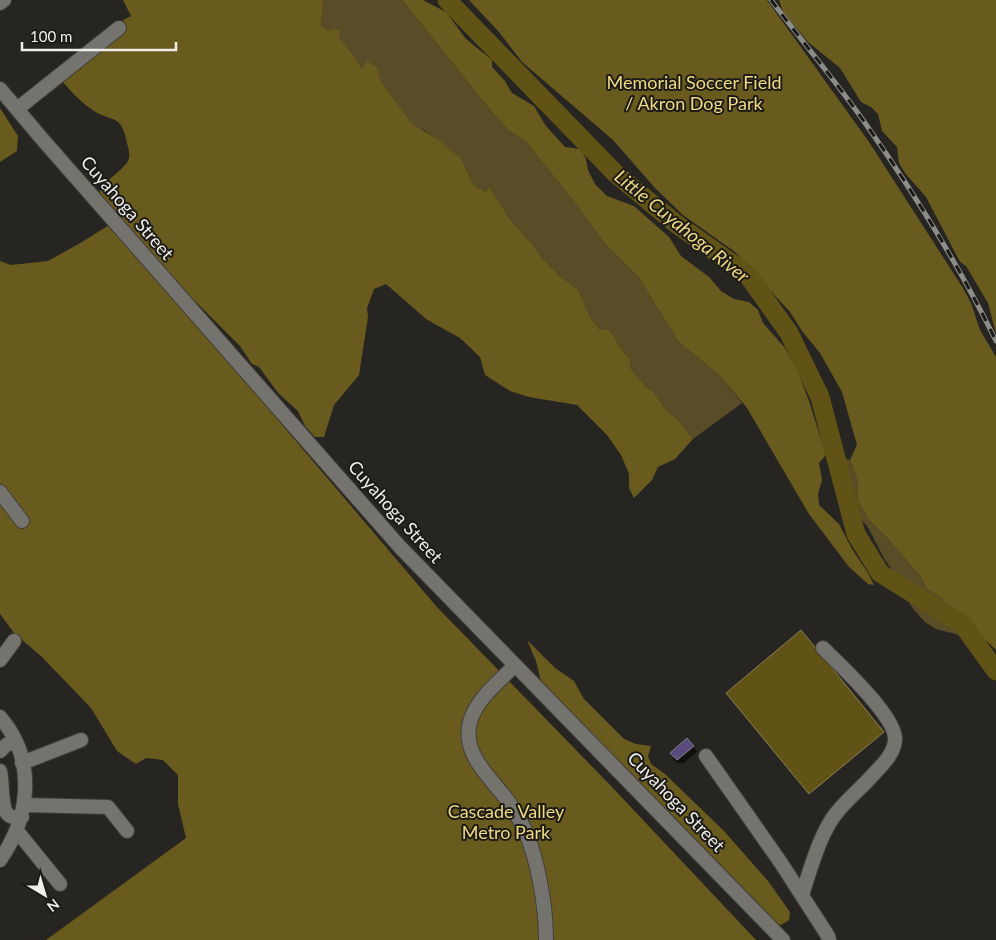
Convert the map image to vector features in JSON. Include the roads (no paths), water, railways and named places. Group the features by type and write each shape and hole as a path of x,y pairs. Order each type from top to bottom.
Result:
{"street":[{"path":"0,3 4,0"},
{"path":"16,109 119,28"},
{"name":"Cuyahoga Street","path":"0,89 400,548 783,940"},
{"path":"0,492 22,521"},
{"path":"0,660 14,641"},
{"path":"802,895 826,830 837,812 882,765 892,751 895,738 887,718 862,687 823,648"},
{"path":"515,665 477,706 468,732 475,757 483,771 508,802 524,829 544,905 546,940"},
{"path":"0,717 14,740 22,763 25,784 23,811 17,832 0,860"},
{"path":"0,751 14,740"},
{"path":"22,763 81,740"},
{"path":"706,756 802,895 828,936 828,940"},
{"path":"0,770 2,806 11,817 23,811 108,807 127,831"},
{"path":"17,832 60,884"}],"waterway":[{"name":"Little Cuyahoga River","path":"447,0 616,174 675,223 747,274 789,333 820,397 856,534 880,573 962,624 996,671"}],"railway":[{"path":"771,0 852,105 900,174 934,228 996,341"}],"park label":[{"name":"Memorial Soccer Field / Akron Dog Park","path":"694,94"},
{"name":"Cascade Valley Metro Park","path":"506,822"}]}
